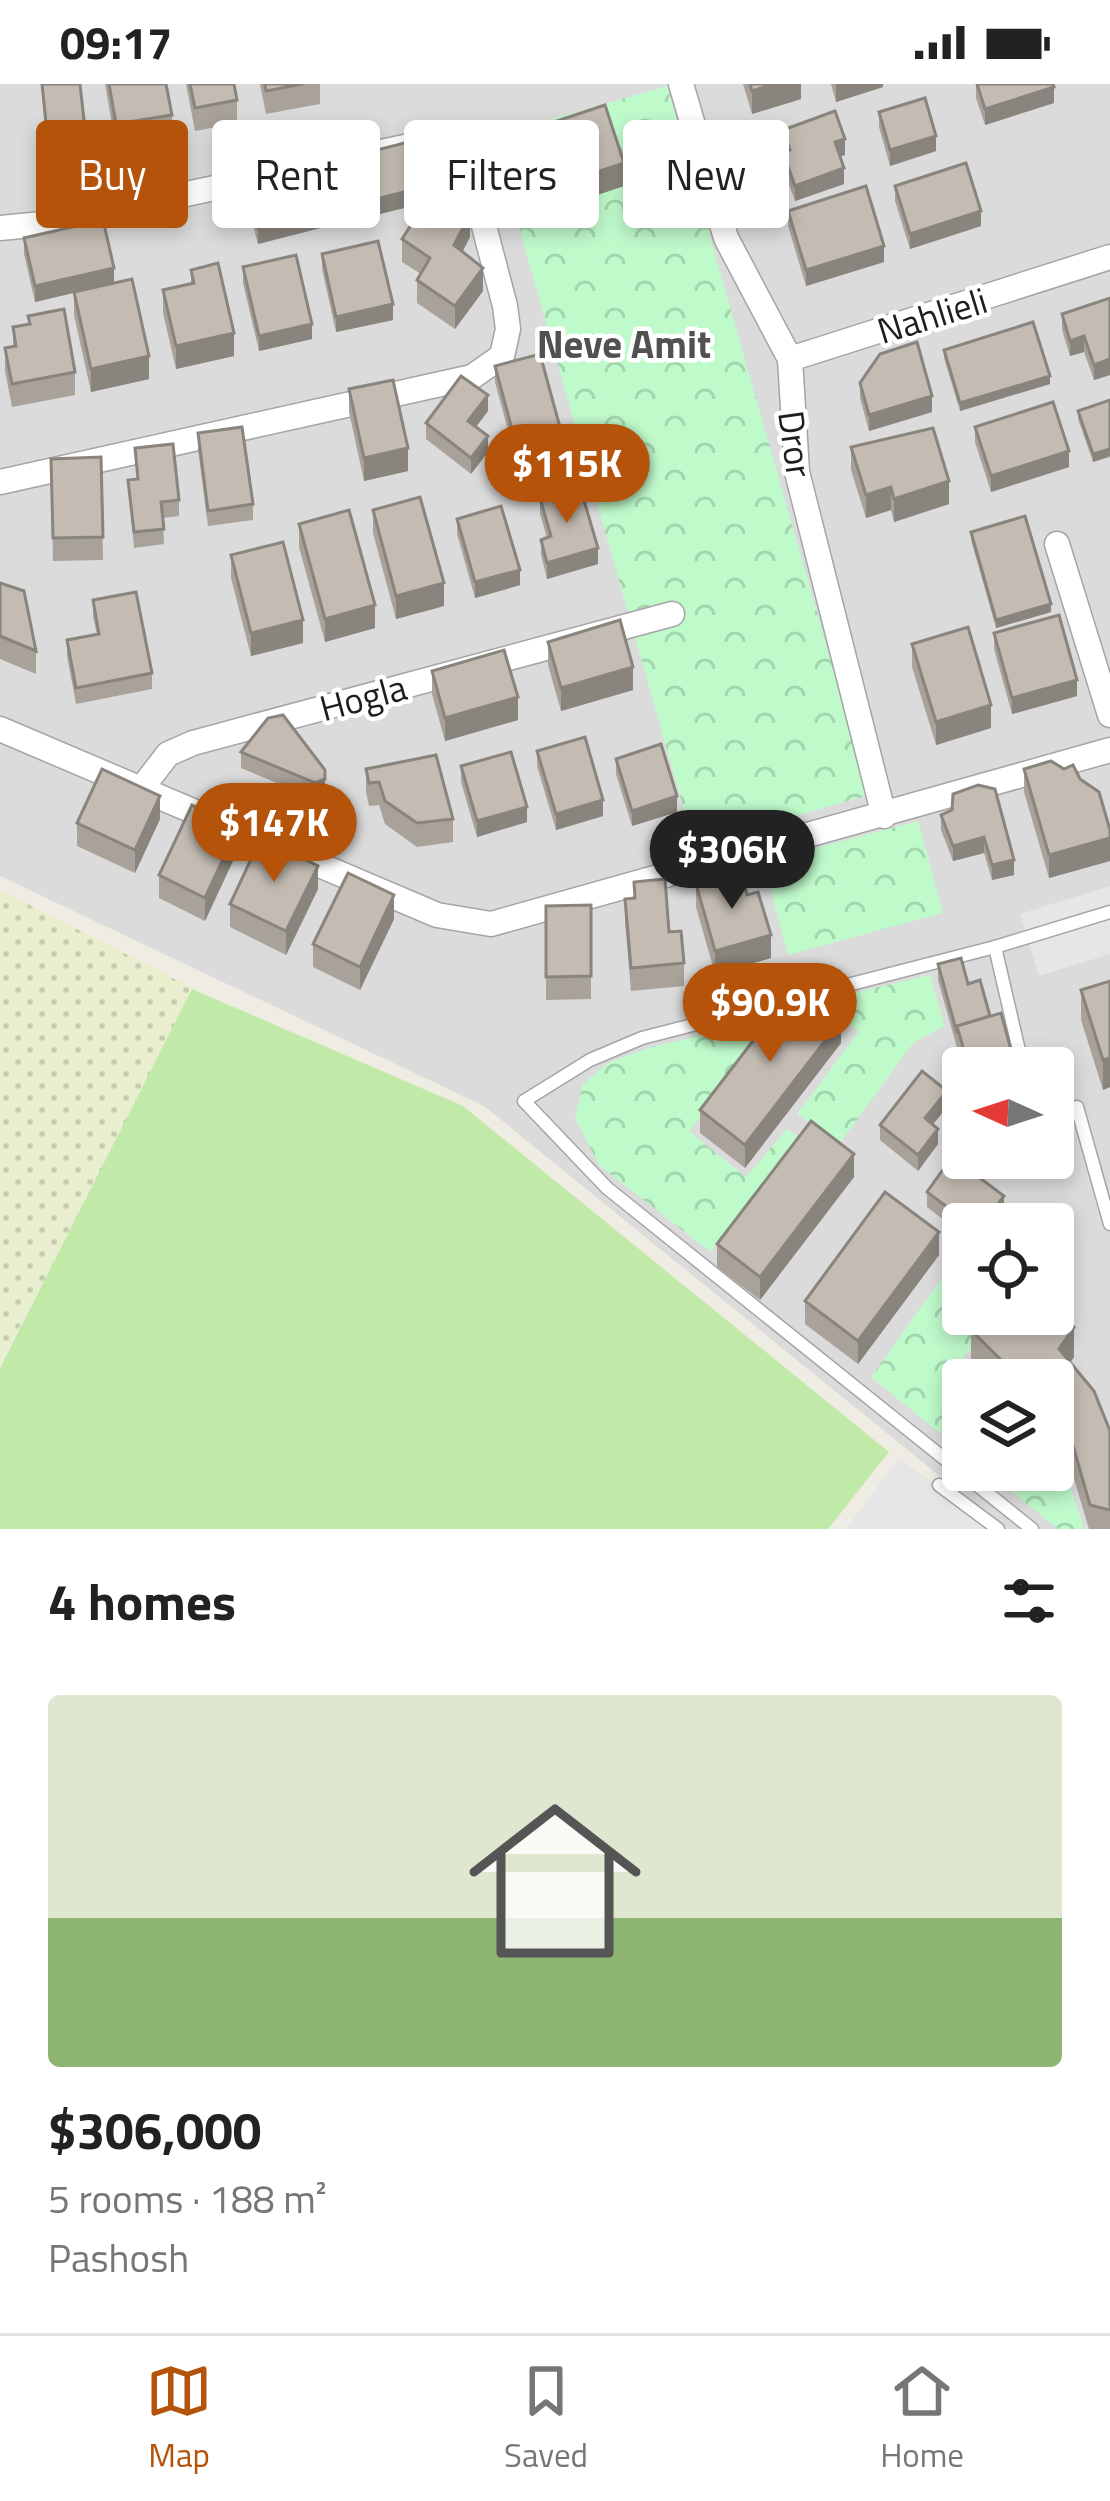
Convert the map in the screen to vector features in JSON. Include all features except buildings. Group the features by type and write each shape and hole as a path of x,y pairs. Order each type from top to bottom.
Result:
{"street":[{"name":"Dror","path":"681,84 726,238 790,358 797,472 884,816"},
{"path":"0,228 52,223 414,145 451,156 475,192 508,329 502,356 484,372 458,381 0,482"},
{"name":"Nahlieli","path":"790,358 1075,272 1110,257"},
{"name":"Nahlieli","path":"1075,272 1110,269"},
{"path":"1057,544 1110,716"},
{"name":"Hogla","path":"141,789 168,754 193,743 672,614"},
{"path":"0,729 437,915 491,924 1110,750"}],"lane":[{"path":"1032,1529 607,1188 524,1101 590,1060 642,1039 995,947 1110,912"},
{"path":"995,947 1018,1047"},
{"path":"1077,1107 1110,1225"},
{"path":"939,1485 998,1529"}],"shaded area":[{"path":"0,84 1110,84 1110,1529 1005,1529 958,1491 1074,1491 1074,1359 942,1359 942,1478 484,1106 0,876"},
{"path":"1110,886 1110,954 1039,976 1020,914"},
{"path":"899,1458 996,1529 846,1529"}],"green space":[{"path":"667,86 677,120 623,120 623,228 707,228 869,795 694,845 519,228 599,228 599,120 549,120"},
{"path":"918,821 943,913 788,955 763,862"},
{"path":"0,890 198,991 0,1364"},
{"path":"930,975 945,1026 913,1043 840,1143 797,1114 859,1031 814,1002"},
{"path":"192,989 463,1106 889,1452 828,1529 0,1529 0,1368"},
{"path":"789,1015 689,1131 746,1177 787,1129 803,1140 710,1252 599,1165 575,1118 583,1084 608,1063 651,1047"},
{"path":"942,1278 942,1335 990,1335 963,1356 966,1359 942,1359 942,1435 871,1377"},
{"path":"1011,1491 1072,1491 1084,1529 1058,1529"}],"district":[{"name":"Neve Amit","path":"624,343"}]}
